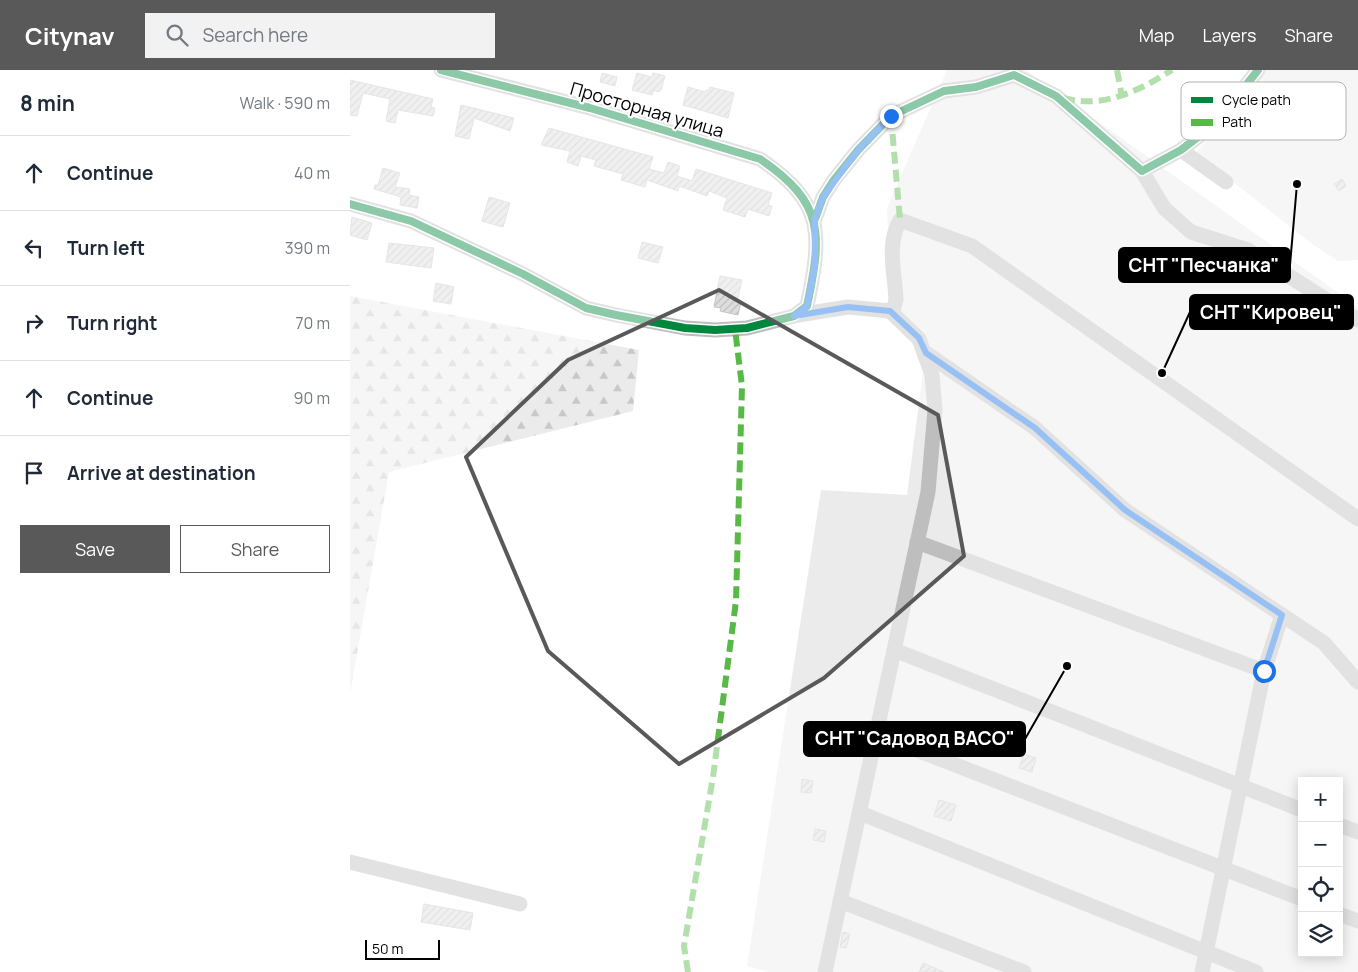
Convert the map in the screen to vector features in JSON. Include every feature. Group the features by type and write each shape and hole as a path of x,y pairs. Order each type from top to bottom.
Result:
{"street":[{"name":"Просторная улица","path":"441,70 590,108 760,159 782,174 797,190 815,219"},
{"path":"1248,82 1258,70"},
{"path":"794,316 807,306 815,265 815,219 823,197 858,150 891,116 944,91 976,87 1014,75 1056,96 1142,171 1164,208 1191,232 1248,250 1358,320"},
{"path":"1142,171 1181,150 1194,140"},
{"path":"1181,150 1226,182"},
{"path":"350,204 411,220 523,274 586,308 685,328 715,330 747,328 794,316 848,307 890,311 919,338 926,353 932,375 935,410 933,452 928,492 878,735 825,972"},
{"path":"890,311 894,307 896,300 892,245 893,232 900,220 972,246 1358,519"},
{"path":"926,353 1035,428 1125,510 1324,643 1358,682"},
{"path":"918,542 1264,671"},
{"path":"1202,972 1264,671 1282,615"},
{"path":"894,650 1298,808"},
{"path":"878,735 1298,897"},
{"path":"860,813 1256,972"},
{"path":"1343,826 1358,832"},
{"path":"350,862 520,904"},
{"path":"840,901 1024,972"},
{"path":"1343,915 1358,921"}],"highlighted area":[{"path":"719,290 938,415 964,556 824,678 679,764 548,651 466,457 568,360"}],"green space":[{"path":"947,70 1026,70 1358,307 1358,675 1126,502 1038,422 892,324 887,208"},
{"path":"1266,70 1358,70 1358,260 1338,261 1312,244 1196,153 1207,140 1346,140 1346,82 1256,82"},
{"path":"350,296 639,350 633,411 389,472 350,694"},
{"path":"925,356 1033,431 1122,513 1321,645 1358,688 1358,972 768,972 747,966 821,490 907,495"}],"building":[{"path":"602,73 617,77 615,86 600,82"},
{"path":"637,73 652,77 653,73 665,76 661,90 658,92 654,90 652,95 632,90"},
{"path":"350,80 433,99 431,107 435,108 433,116 398,110 395,123 386,121 390,99 363,93 357,116 350,115"},
{"path":"688,87 705,92 710,87 734,93 728,118 683,105"},
{"path":"461,105 514,118 510,131 474,118 469,139 455,136"},
{"path":"549,128 653,157 649,169 664,173 668,162 680,166 677,176 692,181 696,169 772,193 768,205 772,206 769,216 748,209 745,217 723,210 727,198 709,191 707,196 679,186 678,191 647,180 645,187 621,180 623,174 594,166 596,160 581,156 578,166 567,162 570,151 541,145"},
{"path":"383,168 400,173 395,187 410,189 409,195 419,197 417,208 400,205 401,197 374,189 375,185 378,185"},
{"path":"1342,179 1346,186 1339,191 1334,184"},
{"path":"489,197 510,203 503,227 482,221"},
{"path":"352,217 372,223 367,240 350,235"},
{"path":"642,242 663,247 658,263 638,258"},
{"path":"389,243 434,248 431,268 386,262"},
{"path":"720,276 742,280 737,302 741,302 738,315 720,311 721,308 714,307"},
{"path":"436,283 454,287 451,304 433,301"},
{"path":"1024,754 1036,758 1032,772 1019,768"},
{"path":"802,779 813,781 811,793 801,792"},
{"path":"939,800 956,805 951,821 934,816"},
{"path":"815,829 826,831 824,842 813,840"},
{"path":"424,904 473,913 470,930 421,922"},
{"path":"843,932 850,934 846,948 840,947"},
{"path":"923,963 944,972 919,972"}],"marked path":[{"path":"1117,70 1122,97"},
{"path":"1063,98 1078,101 1106,100 1134,91 1172,70"},
{"path":"891,116 900,220"},
{"path":"688,972 684,946 713,777 736,601 742,386 735,329"}],"cycle path":[{"path":"350,204 411,221 523,274 586,308 616,315 685,328 715,330 747,328 794,316 807,306 815,259 816,239 814,222 797,190 760,159 590,108 441,70"},
{"path":"1248,82 1258,70"},
{"path":"815,219 823,197 834,180 858,150 891,116 944,91 976,87 1014,75 1056,96 1142,171 1181,150 1194,140"}],"place":[{"name":"СНТ \"Песчанка\"","path":"1297,184"},
{"name":"СНТ \"Кировец\"","path":"1162,373"},
{"name":"СНТ \"Садовод ВАСО\"","path":"1067,666"}],"route":[{"path":"891,116 858,150 823,197 815,219 815,265 807,306 794,316 848,307 890,311 919,338 926,353 1035,428 1125,510 1282,615 1264,671"}]}
